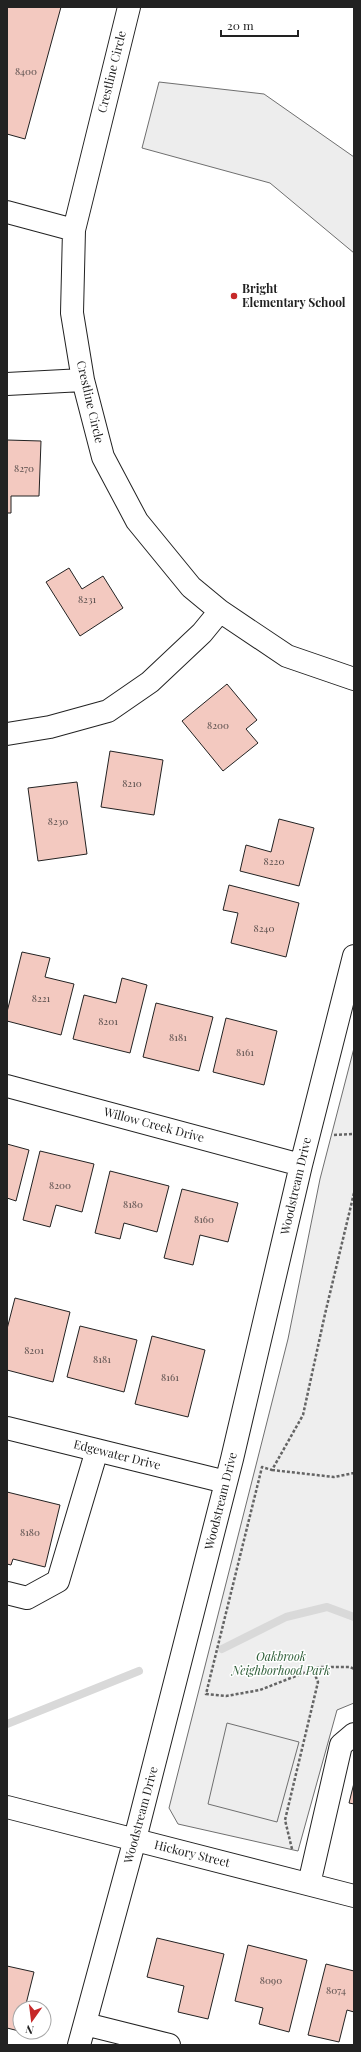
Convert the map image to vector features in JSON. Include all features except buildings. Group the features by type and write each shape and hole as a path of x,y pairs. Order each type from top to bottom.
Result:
{"street":[{"name":"Crestline Circle","path":"129,7 74,230 72,313 83,380 103,457 137,521 190,587 220,611 287,656 354,679"},
{"path":"7,212 74,230"},
{"path":"7,384 83,380"},
{"path":"7,734 50,726 108,711 150,682 202,634 220,611"},
{"name":"Woodstream Drive","path":"79,2045 135,1839 226,1482 300,1165 347,1009 354,956"},
{"name":"Willow Creek Drive","path":"7,1086 300,1165"},
{"name":"Edgewater Drive","path":"7,1428 226,1482"},
{"path":"7,1593 27,1598 58,1581 97,1450"},
{"path":"309,1884 341,1744 354,1734"},
{"name":"Hickory Street","path":"7,1807 354,1896"},
{"path":"84,2024 170,2045"}],"path":[{"path":"331,1135 354,1134"},
{"path":"272,1470 303,1415 354,1193"},
{"path":"354,1474 334,1478 272,1470 262,1467 206,1694 226,1696 260,1690 319,1667 350,1666 354,1668"},
{"path":"292,1849 285,1820 318,1682 312,1670"}],"green space":[{"name":"Oakbrook Neighborhood Park","path":"354,1048 354,1703 337,1710 298,1851 178,1824 169,1808 288,1339 320,1179"}],"shaded area":[{"path":"159,82 264,94 354,157 354,253 270,183 142,148"},
{"path":"227,1723 299,1742 277,1822 208,1804"}],"waterway":[{"path":"222,1649 286,1617 327,1607 354,1617"},
{"path":"7,1724 139,1671"}],"place":[{"name":"Bright Elementary School","path":"234,296"}]}
